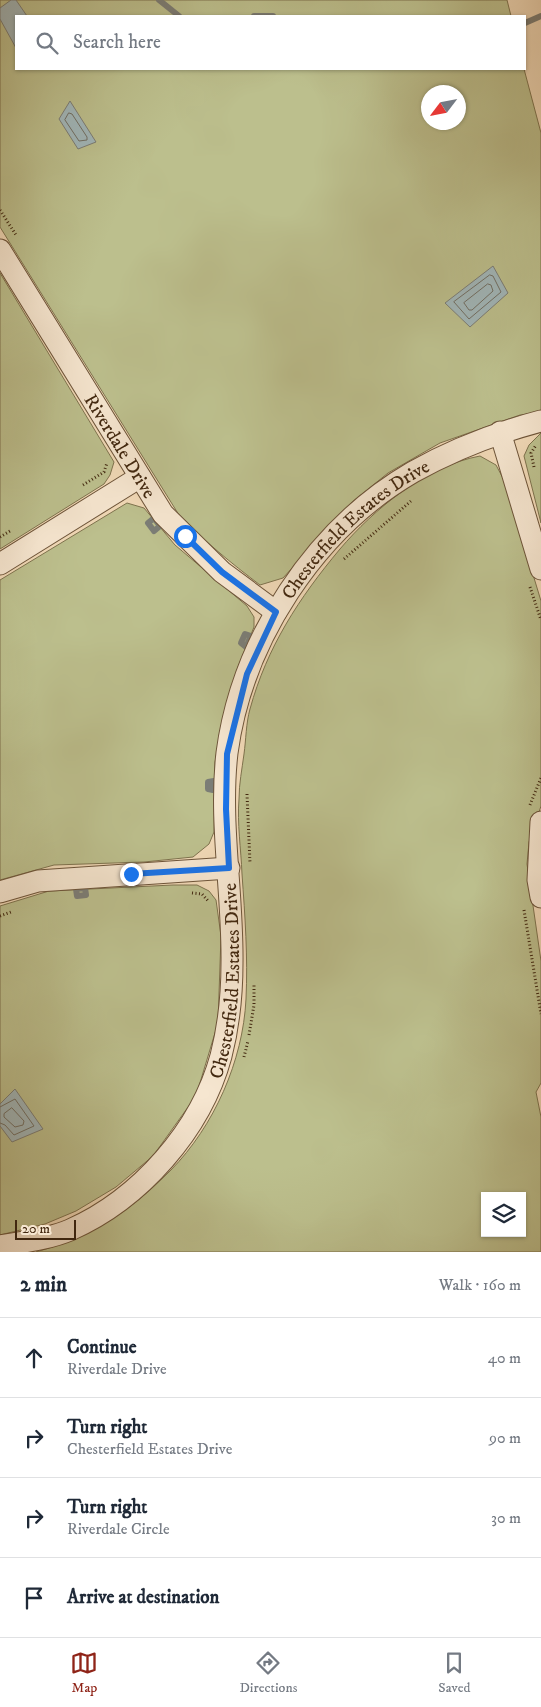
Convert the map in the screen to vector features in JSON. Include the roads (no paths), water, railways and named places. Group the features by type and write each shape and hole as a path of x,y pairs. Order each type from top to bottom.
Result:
{"street":[{"name":"Riverdale Drive","path":"0,250 140,477 169,520 222,572 276,612"},
{"name":"Chesterfield Estates Drive","path":"0,1246 69,1230 102,1212 132,1190 162,1162 187,1130 205,1097 220,1058 230,1009 232,961 226,809 227,754 247,674 276,612 303,572 337,532 372,501 426,465 500,432 541,420"},
{"path":"500,432 534,574"},
{"path":"0,564 140,477"},
{"path":"541,822 538,880 541,897"},
{"path":"0,892 38,881 229,868"}],"water":[{"path":"11,0 16,0 26,15 15,15 15,46 0,19 0,8"},
{"path":"70,101 96,142 78,149 59,119"},
{"path":"493,266 508,293 470,327 445,303"},
{"path":"15,1089 43,1129 12,1142 0,1126 0,1104"}],"waterway":[{"path":"159,0 178,15"},
{"path":"526,23 541,16"},
{"path":"154,518 160,526 154,531 148,523 154,518"},
{"path":"245,634 251,636 246,647 241,643 245,634"},
{"path":"214,781 213,790 208,789 208,782 214,781"},
{"path":"85,888 86,895 77,896 76,889 85,888"}]}
